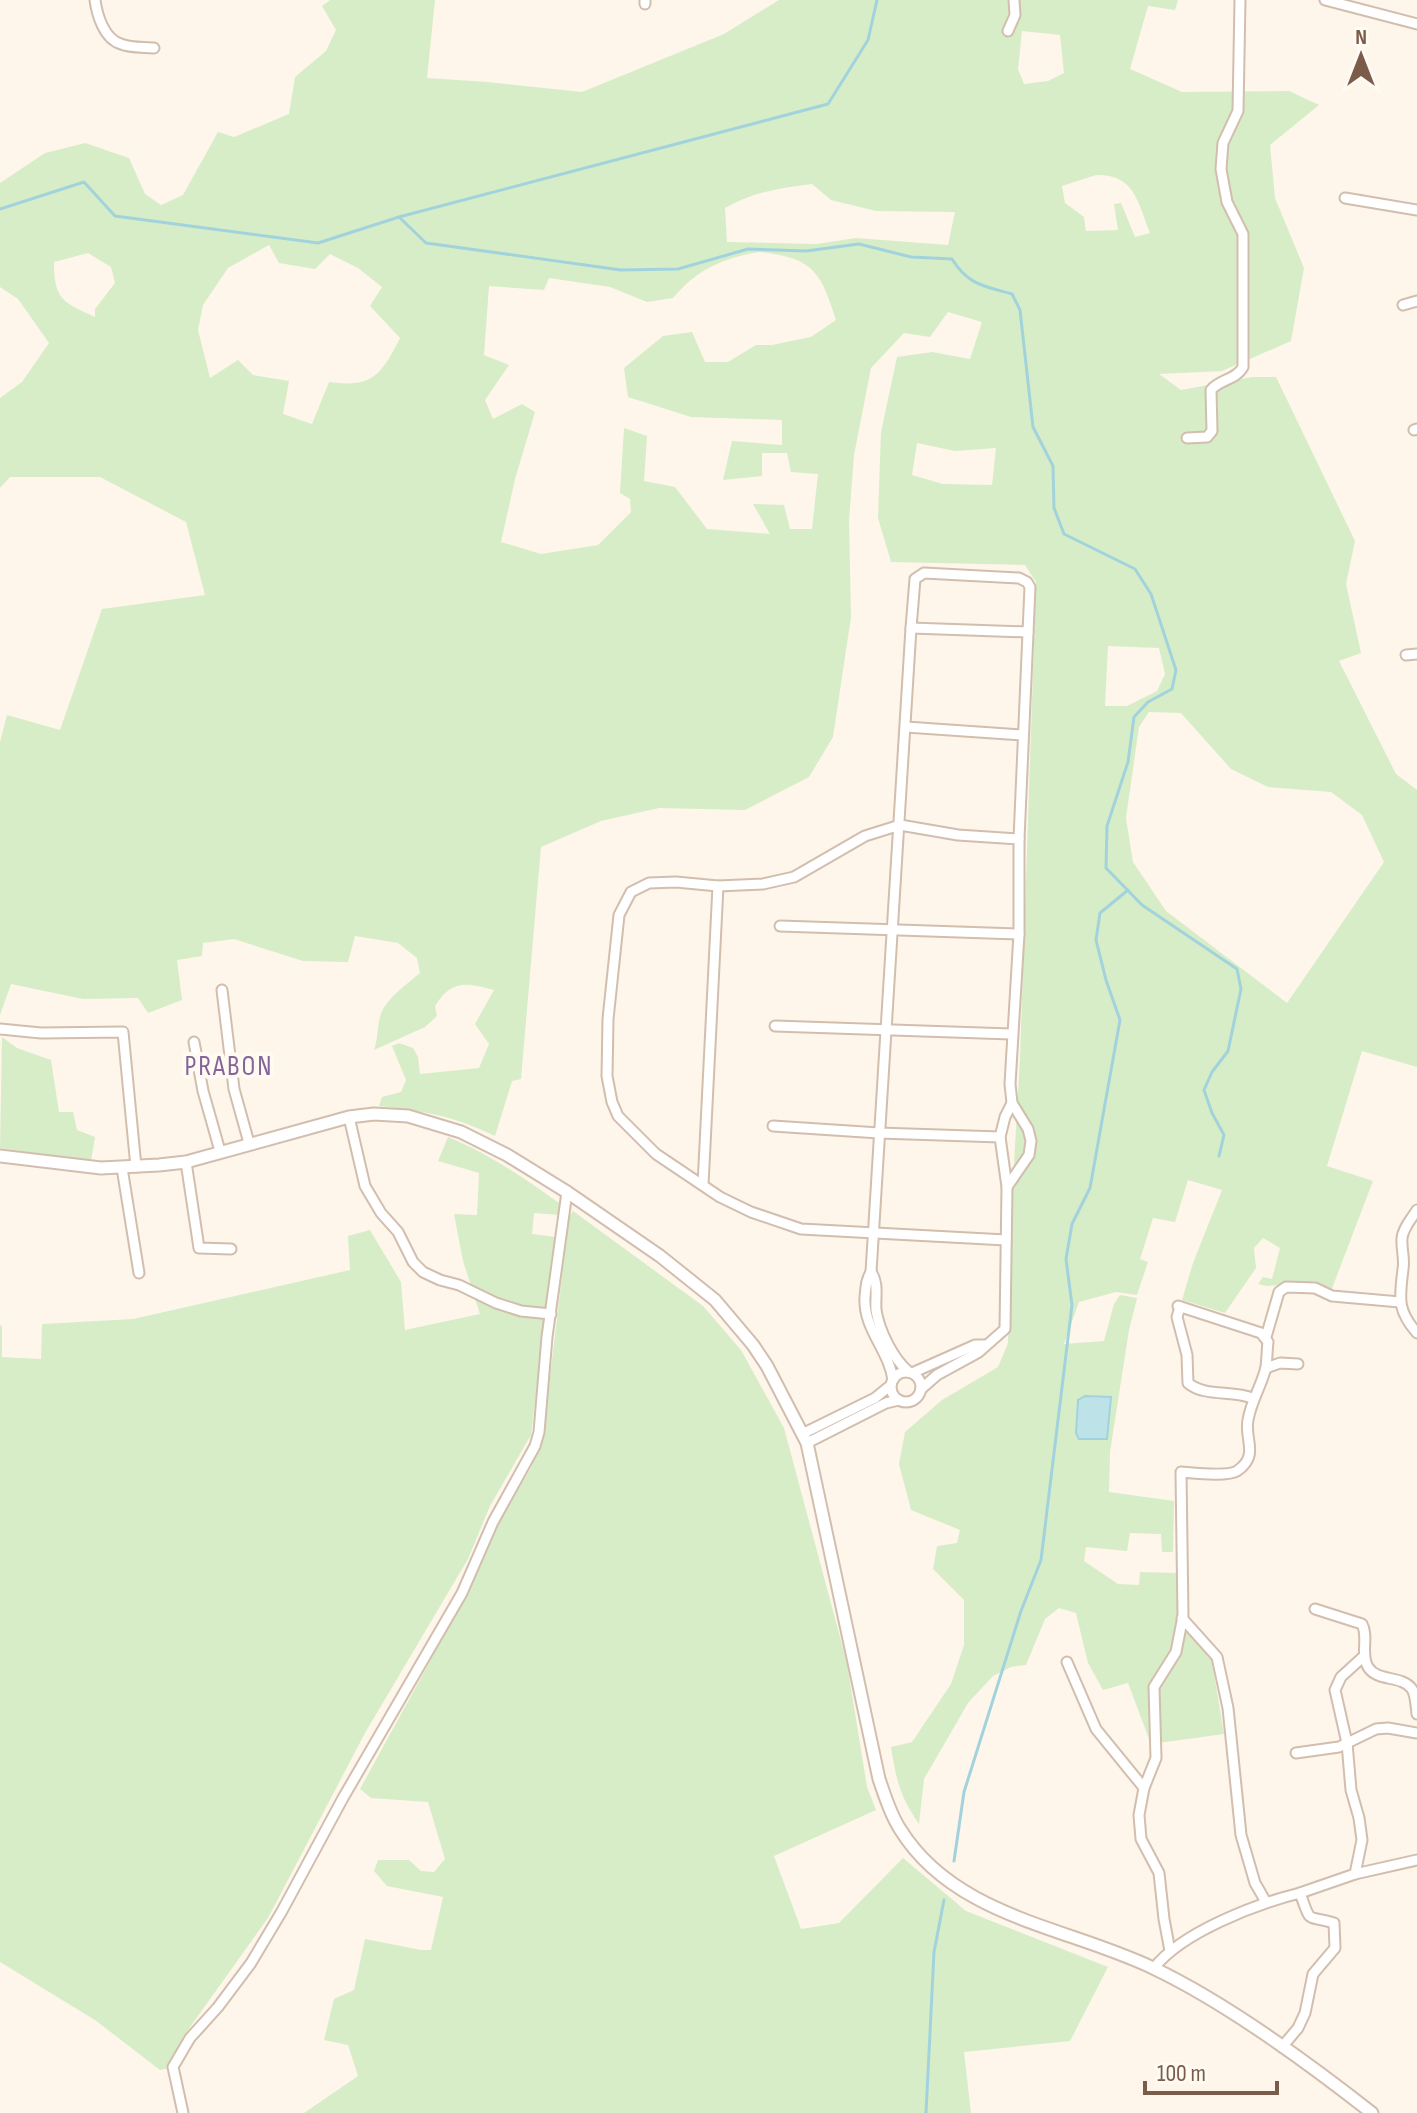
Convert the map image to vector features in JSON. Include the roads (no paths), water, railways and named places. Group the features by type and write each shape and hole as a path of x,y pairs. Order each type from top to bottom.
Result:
{"street":[{"path":"95,0 98,18 112,39 120,44 154,48"},
{"path":"1008,31 1015,15 1014,0"},
{"path":"1187,438 1207,437 1212,431 1211,390 1217,383 1235,376 1243,367 1243,234 1227,202 1221,169 1223,143 1238,111 1240,0"},
{"path":"1325,0 1417,24"},
{"path":"1345,198 1417,210"},
{"path":"1403,305 1417,301"},
{"path":"804,1438 886,1403 913,1400 937,1375 979,1352 1005,1329 1007,1187 1000,1137 1012,1103 1011,1034 1019,934 1022,735 1030,587 1019,578 927,573 915,579 871,1272 876,1279 879,1336 890,1367 893,1394 899,1400"},
{"path":"911,628 1028,632"},
{"path":"906,727 1022,735"},
{"path":"1006,1240 801,1229 751,1212 656,1154 618,1116 607,1076 608,1019 619,915 631,892 649,883 718,886 763,884 794,877 865,836 900,825 958,835 1019,839"},
{"path":"703,1185 718,886"},
{"path":"780,926 1019,934"},
{"path":"222,990 234,1089 249,1143"},
{"path":"775,1026 1011,1034"},
{"path":"0,1029 41,1033 123,1032 136,1167"},
{"path":"194,1042 203,1091 220,1151"},
{"path":"1007,1187 1029,1155 1031,1141 1028,1129 1012,1103"},
{"path":"0,1156 122,1168 186,1162 349,1117 391,1114 436,1123 507,1155 660,1256 715,1300 753,1345 804,1438 879,1779 900,1829 926,1861 996,1908 1154,1968 1227,2010 1372,2113"},
{"path":"349,1117 365,1186 381,1213 398,1232 413,1262 423,1272 496,1303 521,1311 551,1314"},
{"path":"773,1126 1000,1137"},
{"path":"186,1162 199,1248 231,1249"},
{"path":"122,1168 139,1273"},
{"path":"183,2113 173,2067 190,2038 251,1963 282,1911 343,1798 455,1605 493,1522 535,1446 567,1192"},
{"path":"1417,1210 1402,1239 1400,1284 1400,1302 1406,1319 1417,1333"},
{"path":"1170,1951 1159,1873 1139,1829 1144,1788 1156,1758 1154,1687 1176,1652 1182,1618 1181,1472 1229,1474 1237,1470 1251,1449 1247,1423 1252,1398 1266,1368 1266,1337 1279,1292 1286,1287 1306,1286 1332,1296 1400,1302"},
{"path":"1252,1398 1196,1390 1188,1383 1187,1355 1178,1325 1179,1306 1266,1337"},
{"path":"879,1336 899,1362 919,1380 921,1389"},
{"path":"804,1438 875,1398 899,1374 911,1373 975,1345 984,1345"},
{"path":"1266,1368 1280,1363 1298,1364"},
{"path":"1315,1609 1362,1624 1367,1667 1373,1673 1396,1680 1412,1690 1417,1714"},
{"path":"1182,1618 1217,1657 1228,1708 1241,1835 1255,1883 1266,1902"},
{"path":"1355,1874 1362,1840 1351,1790 1347,1743 1335,1690 1341,1677 1364,1656"},
{"path":"1067,1662 1096,1729 1144,1788"},
{"path":"1296,1753 1325,1750 1376,1729 1417,1733"},
{"path":"1154,1968 1170,1951 1235,1915 1266,1902 1398,1862 1417,1860"},
{"path":"1282,2047 1298,2028 1305,2013 1313,1974 1335,1948 1334,1923 1309,1917 1300,1893"}],"water":[{"path":"1085,1396 1111,1397 1107,1439 1079,1439 1076,1433 1078,1400"}],"waterway":[{"path":"0,209 84,182 115,216 318,243 399,217 828,104 868,40 877,0"},
{"path":"399,217 426,243 621,270 678,269 748,249 806,251 859,244 911,257 952,259 971,279 1012,294 1020,310 1033,427 1053,466 1054,508 1064,534 1135,569 1151,594 1176,670 1172,689 1148,702 1134,717 1128,762 1107,826 1106,868 1142,905 1237,969 1241,989 1228,1051 1212,1072 1204,1090 1224,1135 1219,1156"},
{"path":"954,1861 964,1792 1021,1611 1041,1560 1072,1305 1066,1259 1072,1224 1090,1188 1120,1020 1096,940 1100,913 1128,890"},
{"path":"926,2113 934,1952 944,1900"}],"district":[{"name":"PRABON","path":"229,1065"}]}
